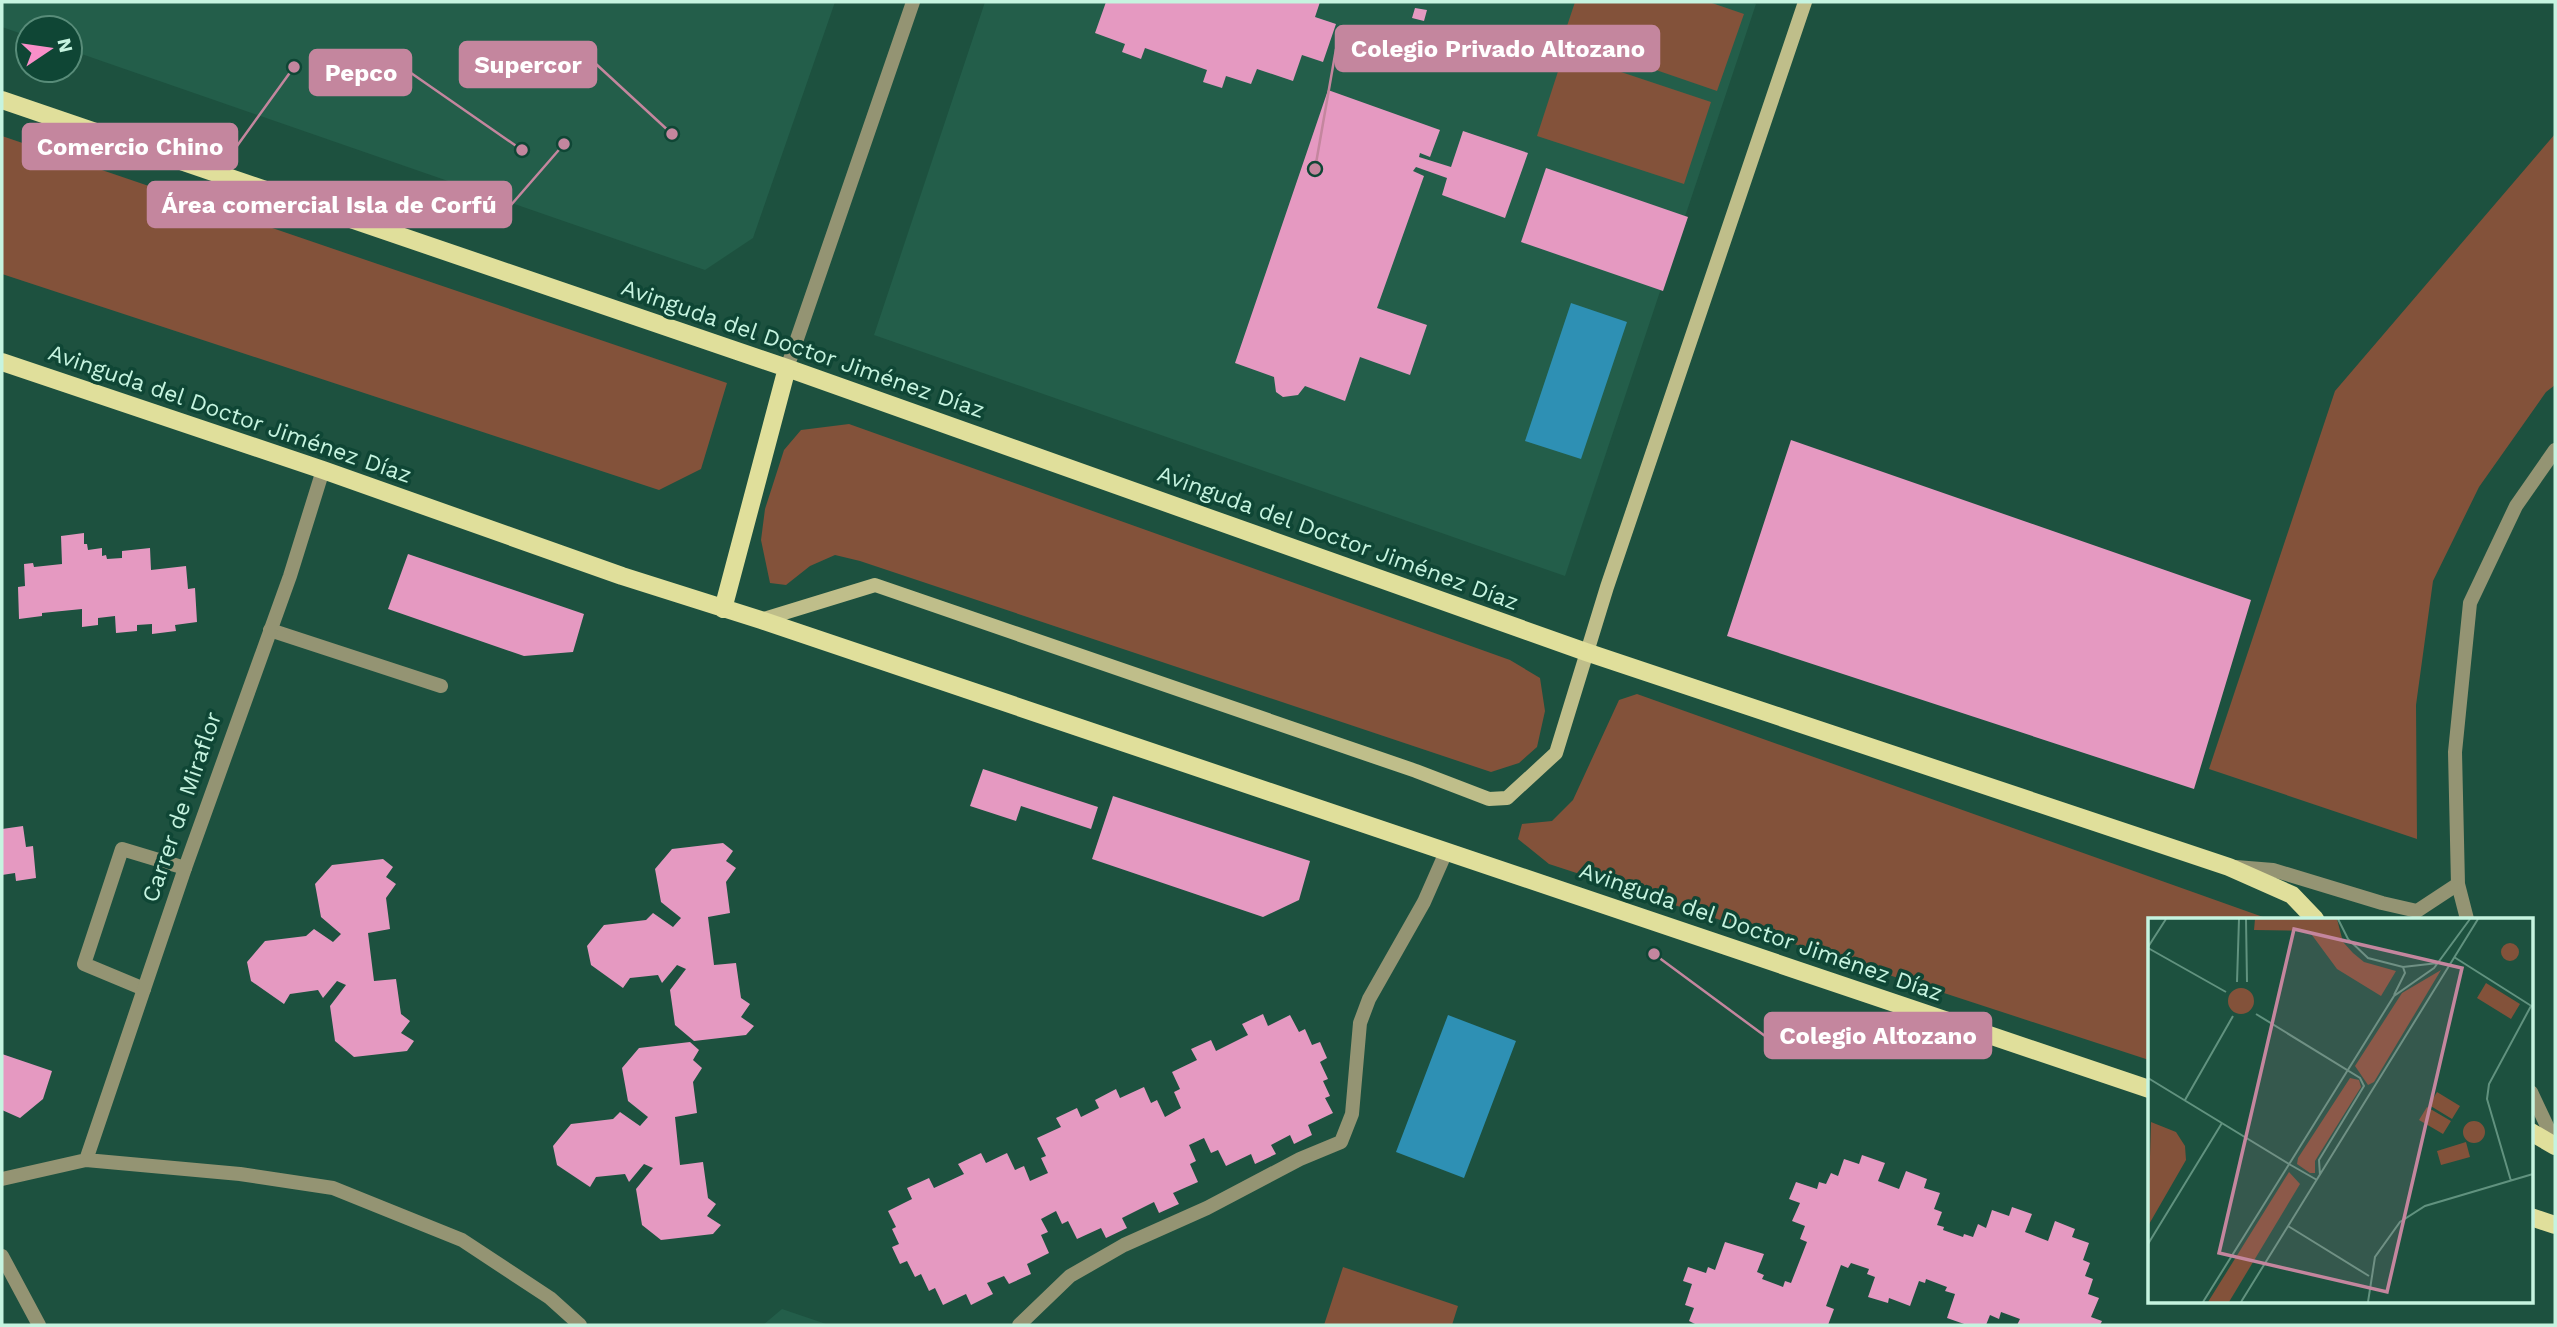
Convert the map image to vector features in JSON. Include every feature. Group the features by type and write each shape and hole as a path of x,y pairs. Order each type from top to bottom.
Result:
{"main road":[{"name":"Avinguda del Doctor Jiménez Díaz","path":"2,100 787,368 1586,652 2230,867 2292,895 2314,918"},
{"name":"Avinguda del Doctor Jiménez Díaz","path":"2,362 323,470 622,576 761,620 2148,1089"},
{"path":"723,609 787,368"},
{"path":"2532,1133 2555,1145"},
{"path":"2532,1217 2555,1225"}],"street":[{"path":"787,368 913,2"},
{"path":"761,620 875,585 1416,771 1489,799 1507,798 1556,753 1586,652 1805,2"},
{"path":"2467,918 2458,884 2455,752 2470,603 2515,506 2555,450"},
{"name":"Carrer de Miraflor","path":"86,1160 185,868 290,576 323,470"},
{"path":"270,630 441,686"},
{"path":"144,989 84,964 122,849 185,868"},
{"path":"1019,1325 1070,1276 1124,1245 1207,1208 1300,1159 1341,1142 1352,1114 1360,1023 1369,999 1424,902 1446,852"},
{"name":"Avinguda del Doctor Jiménez Díaz","path":"2230,867 2273,870 2417,911 2458,884"},
{"path":"2532,1094 2555,1145"},
{"path":"2,1179 86,1160 240,1174 332,1188 462,1241 550,1298 580,1325"},
{"path":"2,1255 39,1325"}],"shaded area":[{"path":"2,2 835,2 753,238 705,270 84,55 84,14 14,14 14,31 2,27"},
{"path":"985,2 1756,4 1565,576 874,335"},
{"path":"1575,2 1709,2 1744,14 1717,91 1563,38"},
{"path":"1564,53 1711,102 1684,184 1537,136"},
{"path":"2555,134 2555,385 2546,392 2479,487 2433,581 2416,705 2417,839 2209,769 2335,391"},
{"path":"2,136 727,383 701,469 659,490 2,274"},
{"path":"849,424 1510,660 1540,678 1545,711 1537,747 1519,763 1491,772 860,561 835,555 810,566 786,585 770,583 761,540 765,509 784,450 801,430"},
{"path":"1637,694 2264,918 2148,918 2148,1060 1549,864 1518,839 1522,824 1552,821 1573,800 1619,700"},
{"path":"1343,1267 1458,1306 1452,1325 1324,1325"},
{"path":"782,1309 829,1325 763,1325"}],"water":[{"path":"1571,303 1627,322 1581,459 1525,441"},
{"path":"1448,1015 1516,1041 1464,1178 1396,1152"}],"building":[{"path":"1106,2 1320,2 1315,17 1336,24 1323,62 1302,55 1293,81 1257,69 1251,84 1226,76 1222,88 1203,82 1207,70 1145,48 1141,59 1122,52 1125,44 1095,33"},
{"path":"1415,8 1427,10 1424,21 1412,18"},
{"path":"1328,90 1440,130 1430,157 1420,153 1419,157 1451,167 1463,131 1528,153 1505,218 1442,195 1447,178 1416,167 1413,171 1424,176 1377,308 1427,325 1410,375 1360,357 1345,401 1305,386 1298,395 1283,397 1276,392 1274,377 1235,363"},
{"path":"1546,168 1688,217 1663,291 1521,242"},
{"path":"1791,440 2251,600 2194,789 1727,636"},
{"path":"84,533 84,544 87,544 88,550 102,548 102,556 106,555 107,559 122,558 122,551 150,548 151,570 186,566 188,589 195,588 197,622 175,625 176,631 152,634 152,624 137,625 137,631 116,633 115,616 98,618 98,625 82,627 82,609 42,613 42,616 19,619 18,587 25,586 24,564 33,563 34,567 62,564 61,536"},
{"path":"408,554 584,614 573,652 524,656 388,609"},
{"path":"983,769 1098,807 1091,829 1021,806 1016,821 970,806"},
{"path":"1113,796 1310,861 1299,900 1263,917 1092,859"},
{"path":"23,826 26,847 33,846 36,878 16,881 15,873 2,875 2,829"},
{"path":"723,843 733,851 726,861 736,868 726,882 730,913 708,917 714,965 736,963 741,998 750,1004 741,1017 754,1026 746,1035 694,1041 675,1025 670,990 686,969 677,965 662,983 658,975 630,978 623,988 591,965 587,946 604,925 646,920 653,913 673,927 681,918 661,902 655,869 672,849"},
{"path":"383,859 393,867 386,877 396,884 386,898 390,929 368,933 374,981 396,979 401,1014 410,1021 401,1033 414,1041 407,1051 354,1057 335,1041 330,1006 346,985 337,981 323,998 318,990 290,994 284,1004 251,981 247,962 265,941 306,936 314,929 333,942 341,934 321,917 315,884 332,865"},
{"path":"1263,1014 1268,1026 1290,1015 1299,1032 1305,1029 1312,1045 1320,1042 1327,1058 1320,1062 1328,1079 1323,1081 1330,1096 1325,1098 1333,1113 1308,1125 1312,1135 1294,1144 1290,1135 1271,1145 1276,1154 1255,1164 1251,1154 1226,1166 1218,1150 1211,1153 1204,1138 1189,1145 1196,1161 1190,1164 1198,1182 1173,1193 1179,1204 1159,1213 1154,1202 1122,1218 1127,1228 1106,1238 1101,1228 1077,1239 1068,1221 1062,1224 1056,1211 1041,1219 1048,1232 1041,1235 1049,1253 1027,1264 1031,1274 1009,1284 1004,1276 987,1283 993,1294 971,1305 966,1294 943,1305 935,1288 929,1291 921,1274 915,1277 907,1261 900,1264 892,1247 899,1244 892,1229 896,1227 888,1211 912,1199 907,1188 929,1178 934,1188 964,1174 958,1164 981,1153 986,1163 1007,1153 1015,1170 1024,1166 1030,1181 1048,1173 1041,1158 1046,1156 1037,1138 1061,1127 1056,1118 1077,1108 1081,1117 1099,1108 1095,1100 1116,1089 1120,1098 1144,1087 1151,1103 1157,1100 1165,1117 1181,1108 1174,1092 1180,1089 1172,1072 1197,1060 1191,1049 1211,1040 1216,1051 1248,1035 1242,1024"},
{"path":"690,1042 699,1050 693,1060 702,1068 693,1082 697,1113 675,1117 680,1165 703,1162 708,1198 716,1204 707,1216 721,1225 713,1234 661,1240 642,1225 636,1189 653,1168 644,1164 629,1182 625,1174 596,1177 590,1187 557,1165 553,1146 571,1124 613,1119 620,1112 640,1126 648,1117 628,1101 622,1068 639,1048"},
{"path":"2,1054 52,1071 43,1099 20,1118 2,1110"},
{"path":"1862,1155 1885,1163 1878,1181 1899,1189 1906,1171 1927,1179 1924,1188 1940,1193 1934,1209 1942,1212 1937,1225 1963,1237 1964,1234 1973,1237 1978,1224 1986,1228 1992,1210 2009,1216 2012,1207 2032,1214 2025,1232 2048,1241 2055,1221 2075,1229 2072,1237 2089,1243 2083,1260 2090,1263 2085,1276 2093,1279 2088,1294 2099,1298 2091,1317 2102,1321 2100,1325 2017,1325 2020,1319 2001,1312 1999,1319 1990,1315 1986,1325 1967,1325 1947,1318 1955,1294 1945,1291 1947,1287 1926,1279 1925,1283 1919,1281 1910,1306 1889,1298 1888,1303 1868,1297 1875,1277 1867,1274 1869,1269 1851,1263 1848,1268 1841,1265 1826,1306 1834,1309 1828,1325 1697,1325 1689,1321 1694,1308 1685,1305 1692,1284 1683,1281 1688,1267 1706,1273 1708,1267 1715,1270 1725,1242 1764,1254 1757,1272 1764,1275 1762,1279 1783,1287 1785,1281 1791,1283 1807,1242 1800,1239 1805,1226 1792,1221 1800,1203 1789,1199 1796,1182 1817,1189 1819,1182 1826,1184 1831,1173 1838,1176 1844,1159 1859,1164"}],"place":[{"name":"Comercio Chino","path":"294,67"},
{"name":"Supercor","path":"672,134"},
{"name":"Área comercial Isla de Corfú","path":"564,144"},
{"name":"Pepco","path":"522,150"},
{"name":"Colegio Privado Altozano","path":"1315,169"},
{"name":"Colegio Altozano","path":"1654,954"}]}
